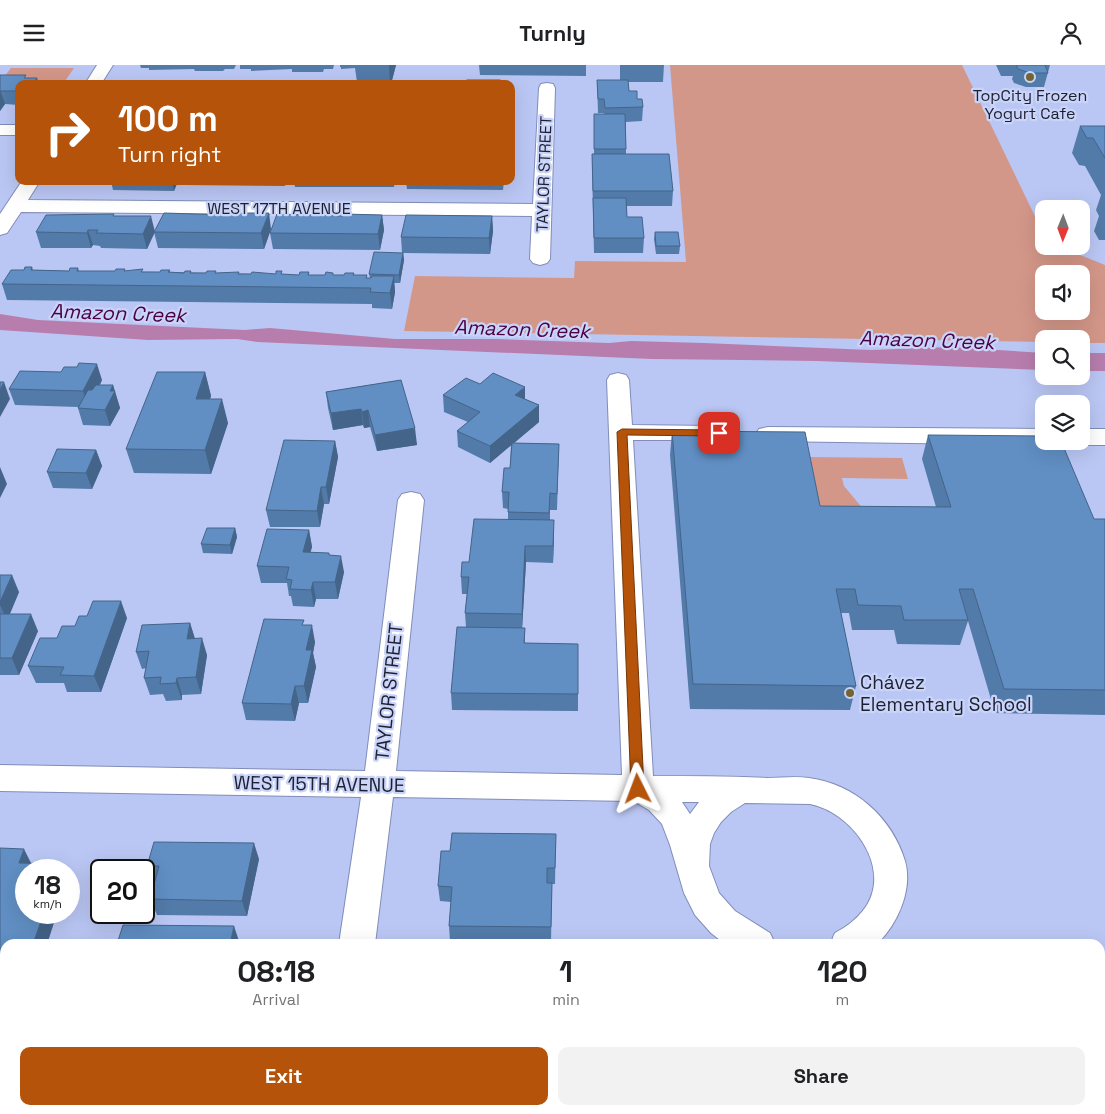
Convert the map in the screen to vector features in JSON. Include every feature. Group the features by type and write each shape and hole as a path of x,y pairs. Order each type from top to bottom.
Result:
{"street":[{"path":"96,80 105,65"},
{"name":"TAYLOR STREET","path":"540,259 547,88"},
{"path":"0,130 15,130"},
{"path":"0,229 28,185"},
{"name":"WEST 17TH AVENUE","path":"15,205 543,210"},
{"path":"618,380 638,789 661,801 668,807 682,832 697,888 713,913 738,935 747,939"},
{"path":"622,432 1035,437"},
{"path":"1090,437 1105,437"},
{"name":"TAYLOR STREET","path":"358,939 379,785 411,500"},
{"name":"WEST 15TH AVENUE","path":"0,778 815,792 851,809 874,831 888,858 891,872 890,887 882,914 862,937 858,939"},
{"path":"691,860 695,835 709,812 725,799 742,791"}],"shaded area":[{"path":"670,65 962,65 1035,216 1035,255 1080,255 1105,265 1105,343 1090,343 1090,330 1035,330 1035,342 404,331 415,276 574,278 575,261 686,262"},
{"path":"11,68 74,68 66,80 15,80 15,82 0,82"},
{"path":"0,314 38,320 245,330 270,328 395,339 497,339 609,343 631,341 871,350 950,347 1035,352 1035,370 818,361 651,359 257,342 237,339 148,340 0,330"},
{"path":"1090,353 1105,353 1105,371 1090,371"},
{"path":"807,457 902,458 908,479 842,478 844,486 875,523 820,522"}],"building":[{"path":"1016,65 1045,65 1048,73 1030,73 1018,69"},
{"path":"0,75 26,75 24,78 37,78 36,80 15,80 15,91 0,91"},
{"path":"597,80 628,80 629,91 637,91 637,99 642,99 643,107 605,108 604,99 598,99"},
{"path":"594,114 625,114 626,149 594,149"},
{"path":"1080,126 1105,126 1105,158 1093,138 1087,138"},
{"path":"592,154 669,154 673,191 593,191"},
{"path":"593,198 626,198 627,217 642,217 644,238 594,238"},
{"path":"164,213 228,215 229,213 269,213 261,233 154,232"},
{"path":"114,214 113,216 151,216 143,234 96,233 98,230 88,230 87,233 36,232 46,215"},
{"path":"277,214 382,215 378,234 270,233"},
{"path":"406,215 492,216 489,238 401,237"},
{"path":"655,232 678,232 680,246 656,246"},
{"path":"374,252 403,253 399,275 369,274"},
{"path":"25,267 32,267 31,270 69,271 70,268 78,268 77,271 143,269 141,272 170,270 168,272 184,273 185,271 191,271 190,273 206,273 207,271 216,271 215,273 239,272 238,274 251,274 252,272 276,274 276,271 282,271 281,274 299,275 300,272 309,272 308,275 325,275 326,272 333,273 333,275 354,273 353,275 367,275 366,278 371,278 372,276 394,276 390,293 370,292 371,288 2,284 11,270 24,270"},
{"path":"79,363 97,364 83,391 9,389 20,371 61,372 64,367 77,367"},
{"path":"157,372 205,372 196,399 222,399 205,450 126,449"},
{"path":"493,373 525,387 515,395 539,405 490,446 457,431 480,412 443,395 466,378 480,384"},
{"path":"401,380 415,428 375,435 368,410 362,412 361,409 331,413 326,392"},
{"path":"0,382 4,382 0,390"},
{"path":"96,385 113,385 110,391 115,391 105,410 78,408 88,390 92,390"},
{"path":"672,431 805,432 820,506 951,507 928,435 1035,436 1035,450 1065,450 1094,519 1105,519 1105,690 1004,689 973,589 959,589 968,620 904,620 901,606 858,605 855,589 836,589 856,686 693,684"},
{"path":"284,440 335,441 326,487 321,487 317,511 266,510"},
{"path":"512,443 559,444 557,494 550,493 549,513 508,512 509,492 502,492 504,468 510,468"},
{"path":"57,449 96,450 86,473 47,472"},
{"path":"474,519 554,520 553,546 525,546 522,614 465,613 469,577 461,577 462,562 469,562"},
{"path":"207,528 235,528 230,545 201,544"},
{"path":"267,529 309,530 303,552 329,553 329,555 341,556 335,582 313,582 311,590 290,589 292,580 286,579 289,567 257,566"},
{"path":"0,575 12,575 0,602"},
{"path":"93,601 121,601 94,676 60,675 64,667 28,666 40,638 57,638 62,626 75,626 79,616 87,616"},
{"path":"0,614 31,614 12,658 0,658"},
{"path":"264,619 304,620 302,625 312,625 306,650 312,650 304,686 295,686 291,704 242,703"},
{"path":"190,623 187,639 202,638 196,677 177,678 176,683 160,684 161,677 144,678 149,651 136,652 142,625"},
{"path":"457,627 525,628 524,643 578,644 578,694 451,693"},
{"path":"452,833 556,834 555,868 547,868 547,883 552,883 551,927 449,926 452,887 438,886 441,851 450,851"},
{"path":"154,842 254,843 242,901 155,899 155,881 159,866 155,866 155,859 149,859"},
{"path":"0,848 24,849 20,859 15,859 15,924 40,924 35,939 0,939"},
{"path":"123,925 234,926 231,939 119,939"}],"place":[{"name":"TopCity Frozen Yogurt Cafe","path":"1030,77"},
{"name":"Chávez Elementary School","path":"850,693"}],"route":[{"path":"638,789 622,432 719,433"}],"water label":[{"name":"Amazon Creek","path":"118,313"},
{"name":"Amazon Creek","path":"522,329"},
{"name":"Amazon Creek","path":"927,340"}]}
